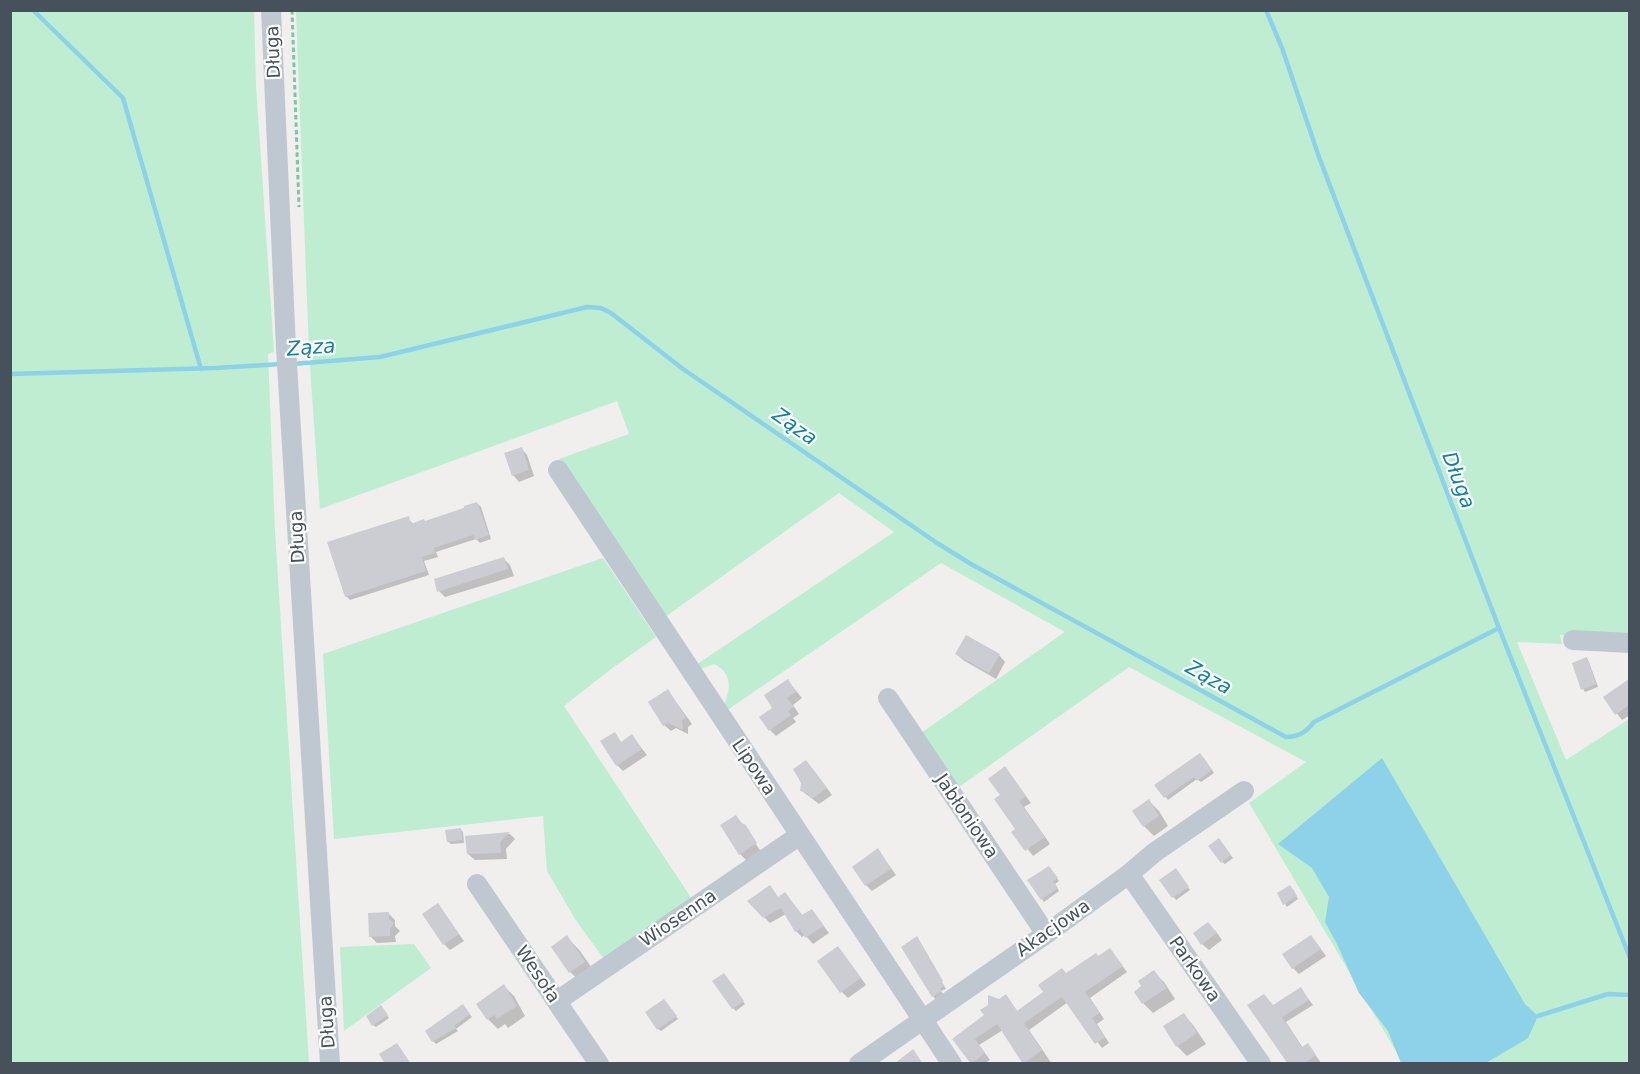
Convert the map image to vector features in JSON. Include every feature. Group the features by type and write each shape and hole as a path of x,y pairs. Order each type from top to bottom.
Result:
{"street":[{"name":"Długa","path":"271,10 286,348 330,1064"},
{"name":"Lipowa","path":"558,470 952,1064"},
{"path":"1573,640 1629,643"},
{"name":"Jabłoniowa","path":"888,698 1046,934"},
{"name":"Akacjowa","path":"859,1064 1046,934 1129,874 1155,852 1244,791"},
{"name":"Wiosenna","path":"557,1001 800,835"},
{"name":"Parkowa","path":"1129,874 1261,1064"},
{"name":"Wesoła","path":"477,884 599,1064"}],"green space":[{"path":"10,11 254,11 256,85 274,352 268,354 275,531 309,1063 11,1063"},
{"path":"296,11 1629,11 1629,637 1560,635 1562,644 1517,642 1566,760 1629,719 1629,1063 1403,1063 1249,803 1306,762 1129,667 959,787 921,733 1065,632 941,563 726,711 723,707 728,694 729,682 725,672 714,664 698,670 696,665 894,532 839,493 665,617 559,459 629,434 617,401 320,509 309,353"},
{"path":"603,558 656,637 564,706 692,899 604,959 577,922 547,871 543,816 334,839 323,654"},
{"path":"414,944 431,968 344,1031 340,947"}],"water":[{"path":"1382,758 1525,1004 1538,1016 1528,1038 1486,1063 1401,1063 1388,1031 1359,993 1325,922 1329,897 1312,868 1278,844"}],"building":[{"path":"522,447 529,470 512,476 504,453"},
{"path":"477,502 489,535 475,540 473,535 434,548 435,553 422,557 426,571 345,597 327,542 409,516 411,524 424,519 425,521"},
{"path":"504,557 508,569 437,592 434,579"},
{"path":"966,635 1000,654 989,673 955,654"},
{"path":"1587,657 1596,684 1581,690 1572,663"},
{"path":"788,679 796,692 787,698 794,707 788,711 791,715 769,731 759,717 772,708 764,695"},
{"path":"1629,679 1629,705 1615,715 1603,697"},
{"path":"668,689 686,718 682,720 683,730 668,723 663,726 648,702"},
{"path":"615,732 621,742 632,734 642,749 616,766 600,741"},
{"path":"1200,753 1212,770 1197,781 1194,777 1164,798 1154,785"},
{"path":"806,760 827,788 812,799 807,793 800,791 801,783 793,769"},
{"path":"1005,766 1026,796 1019,801 1045,837 1025,851 1011,832 1015,829 994,799 1000,795 988,779"},
{"path":"1149,799 1159,816 1143,827 1132,811"},
{"path":"736,815 743,825 745,824 757,843 739,855 720,825"},
{"path":"461,828 462,840 447,842 445,830"},
{"path":"510,832 500,842 501,853 467,854 465,836"},
{"path":"1219,838 1231,855 1221,863 1208,846"},
{"path":"878,848 891,869 865,886 852,867"},
{"path":"1049,866 1058,878 1053,881 1058,888 1041,900 1027,880"},
{"path":"1176,868 1189,887 1172,898 1159,880"},
{"path":"770,885 778,897 785,892 802,915 812,909 824,926 805,938 800,929 795,932 781,908 763,918 747,901"},
{"path":"1290,885 1297,896 1283,905 1277,893"},
{"path":"438,903 459,934 443,945 422,914"},
{"path":"389,912 389,919 394,923 390,929 390,936 369,937 368,913"},
{"path":"1208,922 1217,933 1201,945 1193,933"},
{"path":"567,935 585,962 569,973 551,947"},
{"path":"1311,935 1321,949 1292,969 1282,954"},
{"path":"917,936 943,981 944,986 940,988 942,991 932,997 901,947"},
{"path":"838,946 861,978 840,993 817,961"},
{"path":"1110,948 1123,966 1085,992 1100,1013 1092,1018 1105,1037 1095,1044 1062,997 1024,1023 1042,1050 1023,1064 997,1024 975,1039 985,1053 971,1064 952,1039 984,1015 980,1010 988,1005 988,995 999,999 1006,994 1017,1011 1043,992 1038,985 1062,968 1066,973 1096,953 1098,956"},
{"path":"1154,970 1167,988 1142,1004 1134,992 1141,986 1138,981"},
{"path":"724,973 744,1001 732,1009 712,981"},
{"path":"504,984 517,1006 497,1019 494,1015 487,1020 476,1004"},
{"path":"1301,987 1309,1000 1282,1017 1302,1047 1308,1043 1316,1055 1303,1064 1288,1064 1247,1005 1264,994 1273,1005"},
{"path":"664,999 677,1016 657,1030 645,1012"},
{"path":"463,1004 470,1014 454,1026 456,1028 432,1042 425,1031"},
{"path":"381,1005 388,1015 372,1026 366,1016"},
{"path":"1184,1013 1197,1033 1176,1047 1163,1026"},
{"path":"397,1043 411,1064 385,1064 379,1054"},
{"path":"913,1049 923,1064 894,1064"}],"waterway":[{"path":"33,10 123,98 201,369"},
{"name":"Długa","path":"1266,10 1282,48 1319,157 1499,628 1630,958"},
{"name":"Ząza","path":"292,364 380,357 587,307 601,308 611,313 683,369 937,543 971,564 1286,737 1302,733 1314,722 1499,628"},
{"name":"Ząza","path":"10,374 281,364"},
{"path":"1538,1016 1608,994 1630,995"}]}
